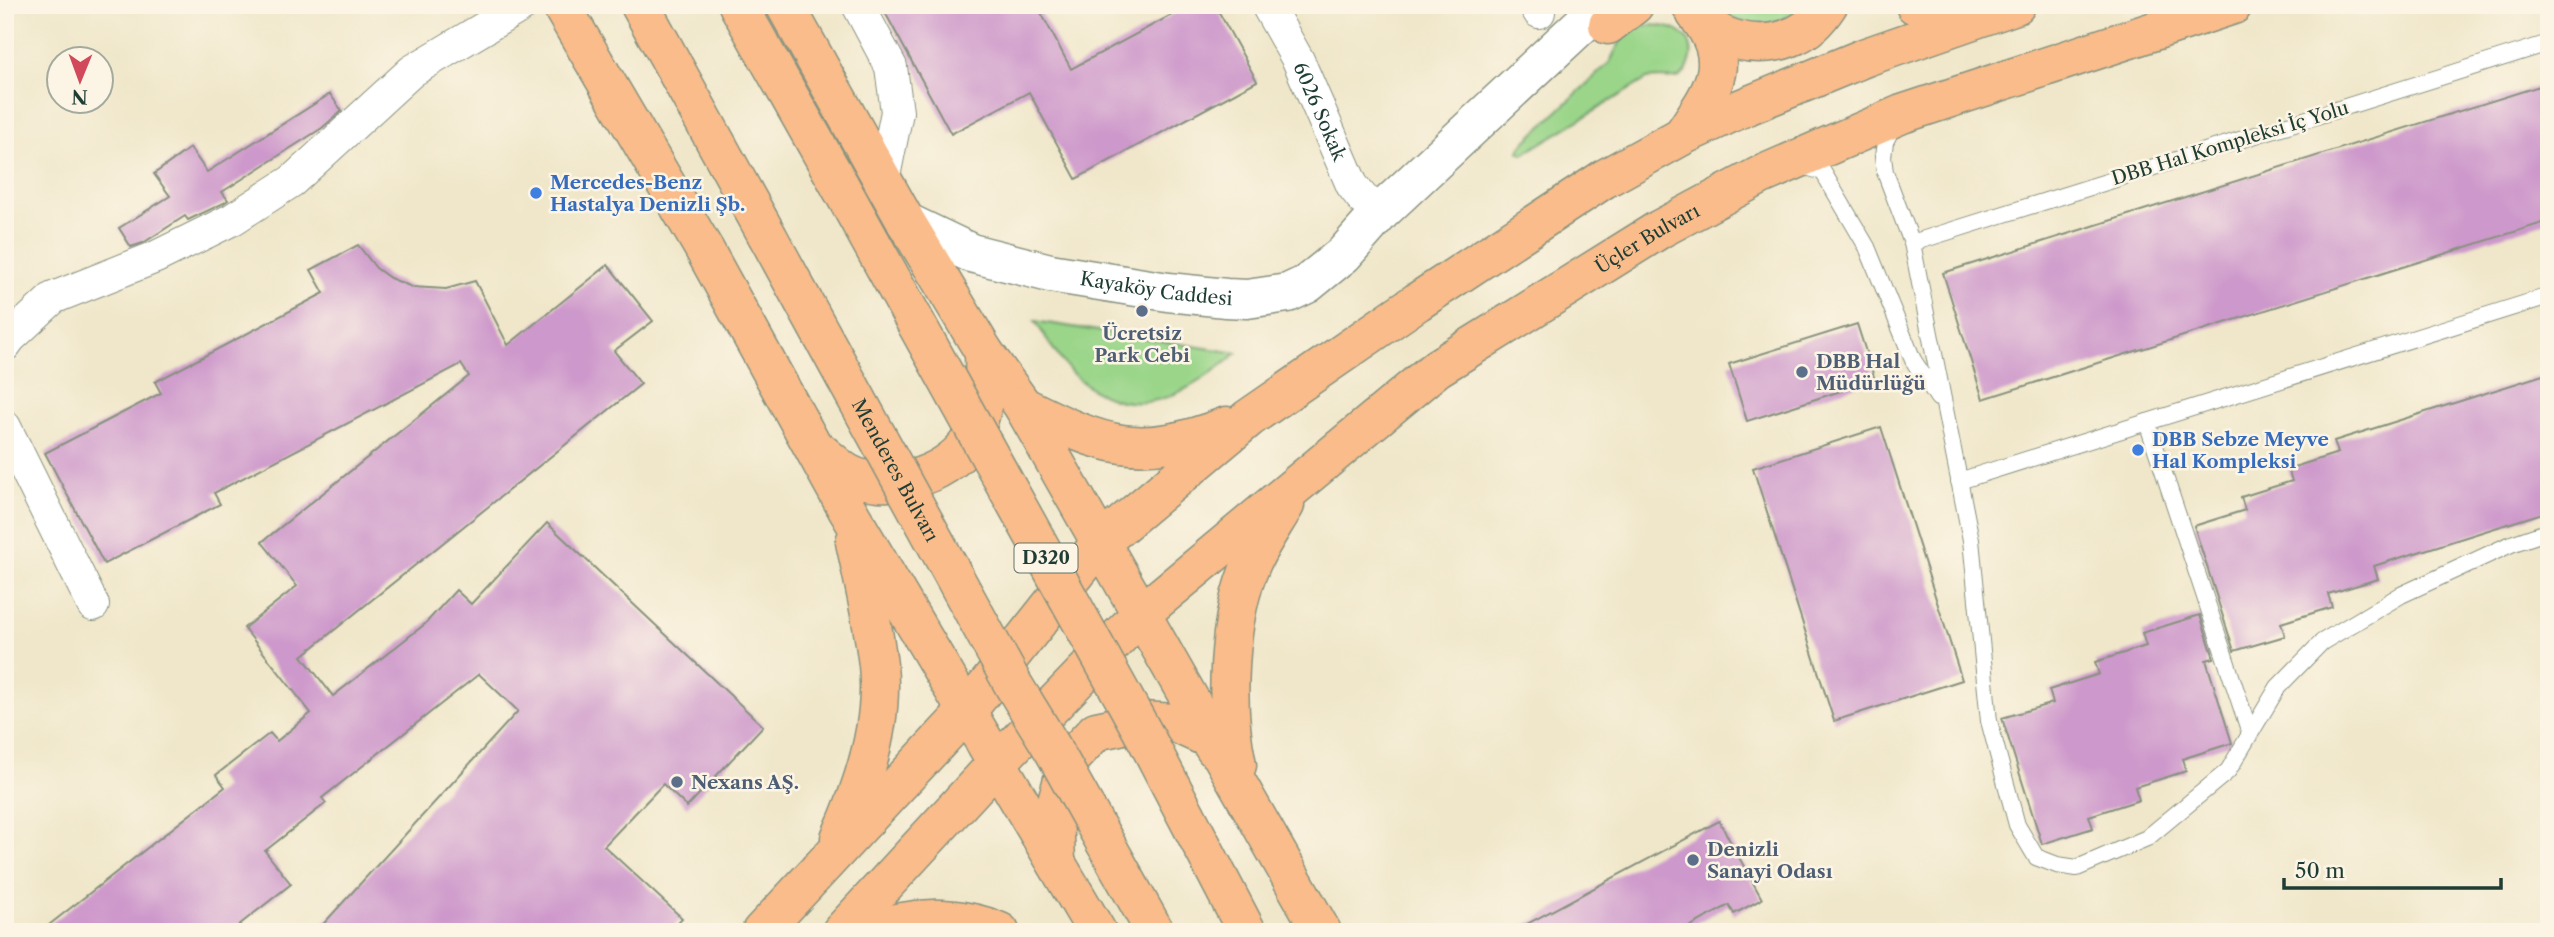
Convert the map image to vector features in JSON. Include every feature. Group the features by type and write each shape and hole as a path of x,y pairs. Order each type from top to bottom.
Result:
{"main road":[{"path":"561,5 704,249 847,509 1097,932"},
{"name":"Menderes Bulvarı","path":"640,5 1014,686 1054,751 1155,932"},
{"name":"D320","path":"738,5 1147,740 1247,932"},
{"path":"785,5 906,222 985,352 1023,406 1322,932"},
{"path":"1689,8 1716,32 1742,42 1770,43 1797,35 1818,19 1828,5"},
{"path":"1915,5 1950,10 2009,7"},
{"name":"Üçler Bulvarı","path":"841,932 996,764 1142,612 1437,368 1660,229 1761,175 1902,114 2233,5"},
{"path":"761,932 967,711 1101,542 1249,418 1417,302 1604,179 1682,136 1866,57 2009,7"},
{"path":"1682,136 1705,103 1719,66 1711,37 1689,8"},
{"path":"813,446 848,474 881,482 921,477 948,464 970,441 980,415 985,388 985,352"},
{"path":"1023,406 1098,440 1142,446 1167,445 1193,439 1249,418"},
{"path":"1242,788 1230,732 1228,685 1236,616 1252,562 1299,481"},
{"path":"830,858 850,816 865,771 878,705 878,666 847,509"},
{"path":"1056,865 1054,813 1068,761 1096,731 1143,721 1175,723 1208,738 1242,788"},
{"path":"867,932 896,922 926,919 955,919 984,925 1000,932"}],"street":[{"path":"5,345 53,298 156,257 233,219 292,181 412,71 523,5"},
{"path":"858,5 891,67 897,112 883,181"},
{"name":"6026 Sokak","path":"1267,5 1298,60 1352,185 1363,198 1382,211"},
{"name":"Kayaköy Caddesi","path":"906,222 971,253 1016,266 1168,292 1247,299 1288,293 1307,284 1344,254 1382,211 1448,180 1461,171 1609,12"},
{"path":"5,427 93,605"}],"lane":[{"name":"DBB Hal Kompleksi İç Yolu","path":"1912,243 2549,43"},
{"path":"1902,114 1890,128 1883,157 1889,185 1912,243 1971,540 1989,720 2017,825 2036,857 2057,865 2077,867 2147,838 2228,771 2278,687 2322,642 2401,595 2511,544 2549,531"},
{"path":"1787,164 1823,172 1830,181 1867,247 1913,360 1943,406"},
{"path":"1959,481 2549,296"},
{"path":"2147,422 2250,733"}],"green space":[{"path":"1714,5 1802,5 1782,19 1758,24 1734,19"},
{"path":"1649,25 1665,26 1685,36 1689,42 1691,58 1680,77 1647,79 1523,154 1519,152 1521,146 1610,62 1628,33"},
{"path":"1035,321 1237,353 1198,382 1178,393 1137,403 1116,400 1095,391 1073,374"}],"building":[{"path":"881,5 1037,5 1071,69 1190,5 1215,5 1257,81 1076,179 1029,92 951,134"},
{"path":"2549,83 2549,221 1983,399 1943,273"},
{"path":"330,94 342,111 322,128 222,192 228,200 224,203 188,220 185,216 143,243 131,247 119,228 170,196 154,174 190,148 207,172"},
{"path":"358,245 376,268 390,278 412,287 446,289 475,281 508,345 608,265 653,321 614,351 641,384 302,656 333,696 425,624 456,590 471,604 547,523 763,726 687,807 663,784 604,846 682,918 669,932 316,932 518,711 479,674 322,798 326,803 265,851 291,884 230,932 40,932 225,787 216,775 270,733 277,741 311,713 244,628 297,586 262,542 469,376 461,364 214,493 220,504 104,564 45,453 161,393 155,382 324,293 311,270"},
{"name":"DBB Hal Müdürlüğü","path":"1857,324 1875,380 1747,421 1729,364"},
{"path":"2549,373 2549,511 2374,566 2378,579 2328,594 2332,607 2281,623 2285,636 2234,651 2194,526 2245,510 2241,497 2292,481 2288,469 2338,453 2334,441"},
{"path":"1881,427 1962,680 1834,721 1753,468"},
{"path":"2200,615 2214,658 2206,660 2232,743 2182,759 2186,771 2135,787 2139,800 2089,816 2093,828 2042,844 2002,718 2053,703 2049,690 2099,674 2095,662 2146,646 2142,633"},
{"name":"Denizli Sanayi Odası","path":"1719,821 1762,899 1734,914 1729,905 1680,932 1512,932"}],"place":[{"name":"Mercedes-Benz Hastalya Denizli Şb.","path":"536,193"},
{"name":"Ücretsiz Park Cebi","path":"1142,311"},
{"name":"DBB Hal Müdürlüğü","path":"1802,372"},
{"name":"DBB Sebze Meyve Hal Kompleksi","path":"2138,450"},
{"name":"Nexans AŞ.","path":"677,782"},
{"name":"Denizli Sanayi Odası","path":"1693,860"}]}
